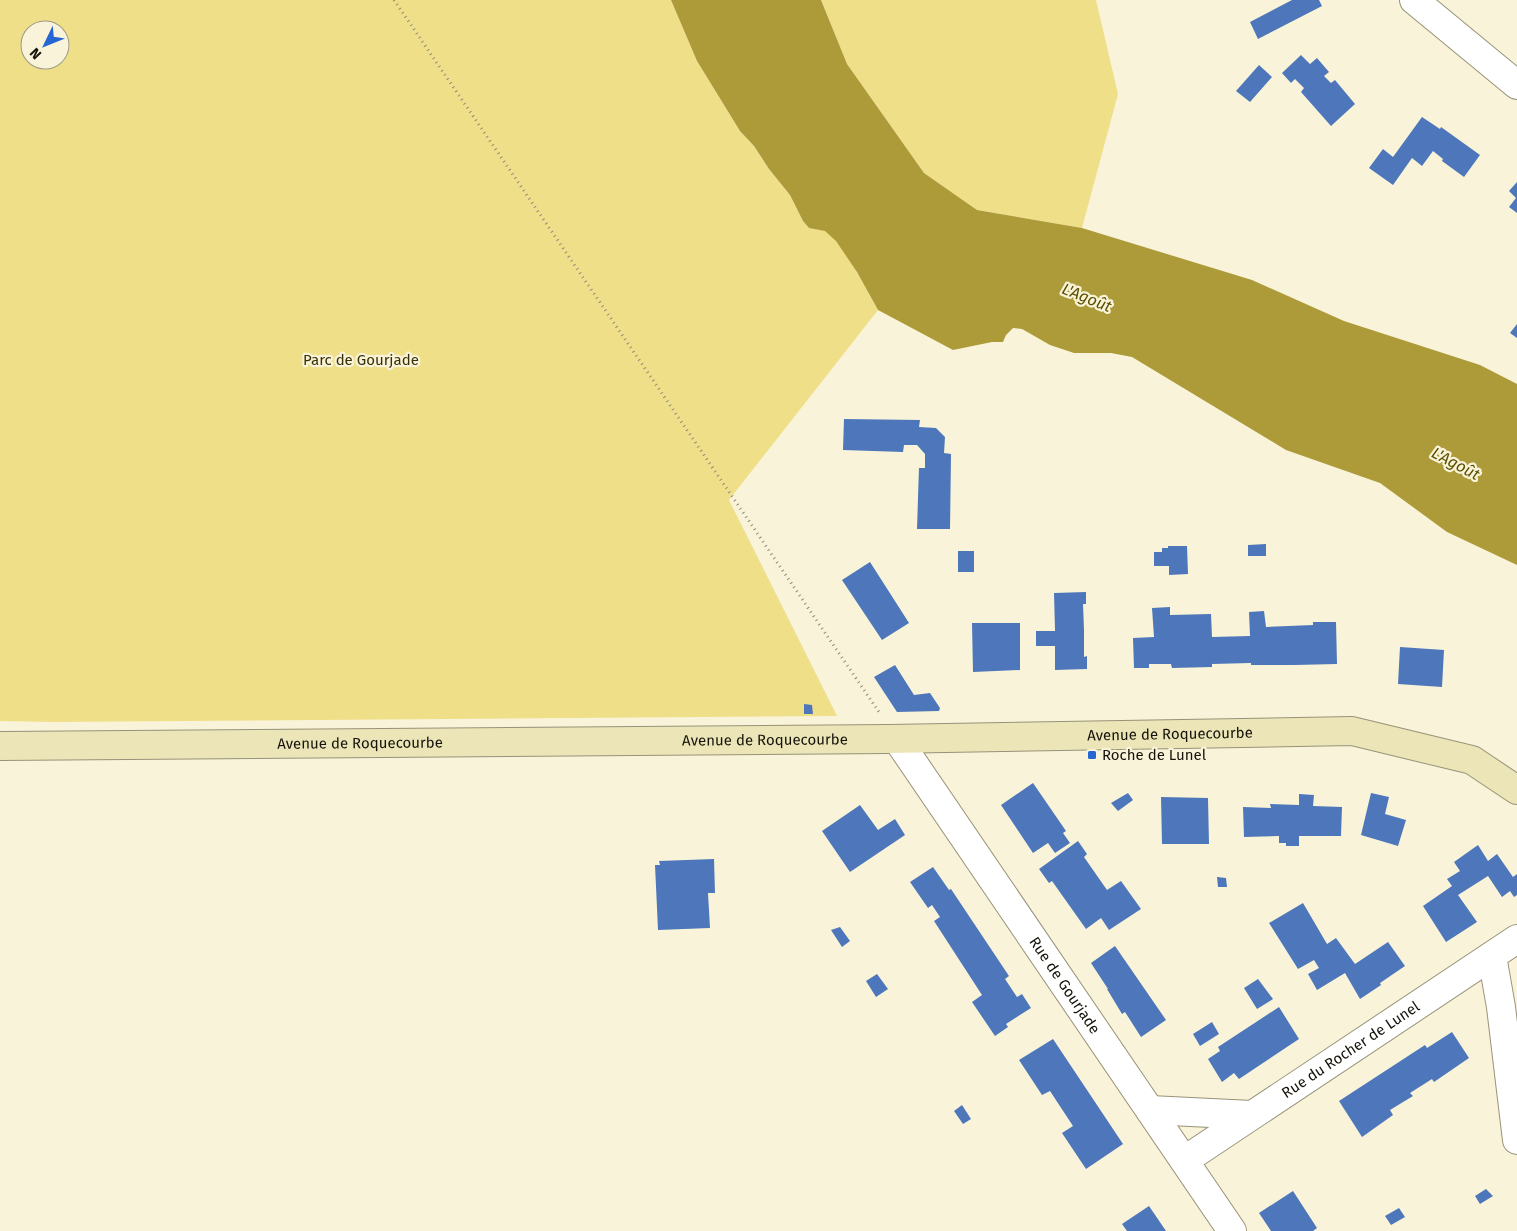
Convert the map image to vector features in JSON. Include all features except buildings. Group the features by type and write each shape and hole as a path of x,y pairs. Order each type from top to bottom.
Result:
{"main road":[{"name":"Avenue de Roquecourbe","path":"0,746 897,739 1352,731 1472,760 1517,790"}],"street":[{"path":"1414,0 1517,85"},
{"name":"Rue de Gourjade","path":"897,739 1232,1231"},
{"name":"Rue du Rocher de Lunel","path":"1185,1160 1517,938"},
{"path":"1492,956 1509,1006 1517,1140"},
{"path":"1150,1110 1252,1115"}],"path":[{"path":"394,0 897,739"}],"green space":[{"name":"Parc de Gourjade","path":"0,0 671,0 697,61 740,131 754,146 769,169 790,195 803,221 809,228 824,230 838,243 854,266 878,310 729,500 837,716 0,721"},
{"path":"821,0 1096,0 1118,94 1082,228 977,210 924,173 847,64"}],"water":[{"name":"L'Agoût","path":"671,0 821,0 847,64 924,173 977,210 1082,228 1252,280 1344,321 1480,365 1517,384 1517,565 1447,532 1380,483 1286,450 1132,357 1111,353 1074,353 1050,345 1022,329 1013,328 1006,335 1003,342 992,342 953,350 878,310 857,272 836,241 825,231 809,228 803,221 790,195 769,169 754,146 740,131 697,61"}],"place":[{"name":"Roche de Lunel","path":"1092,755"}]}
